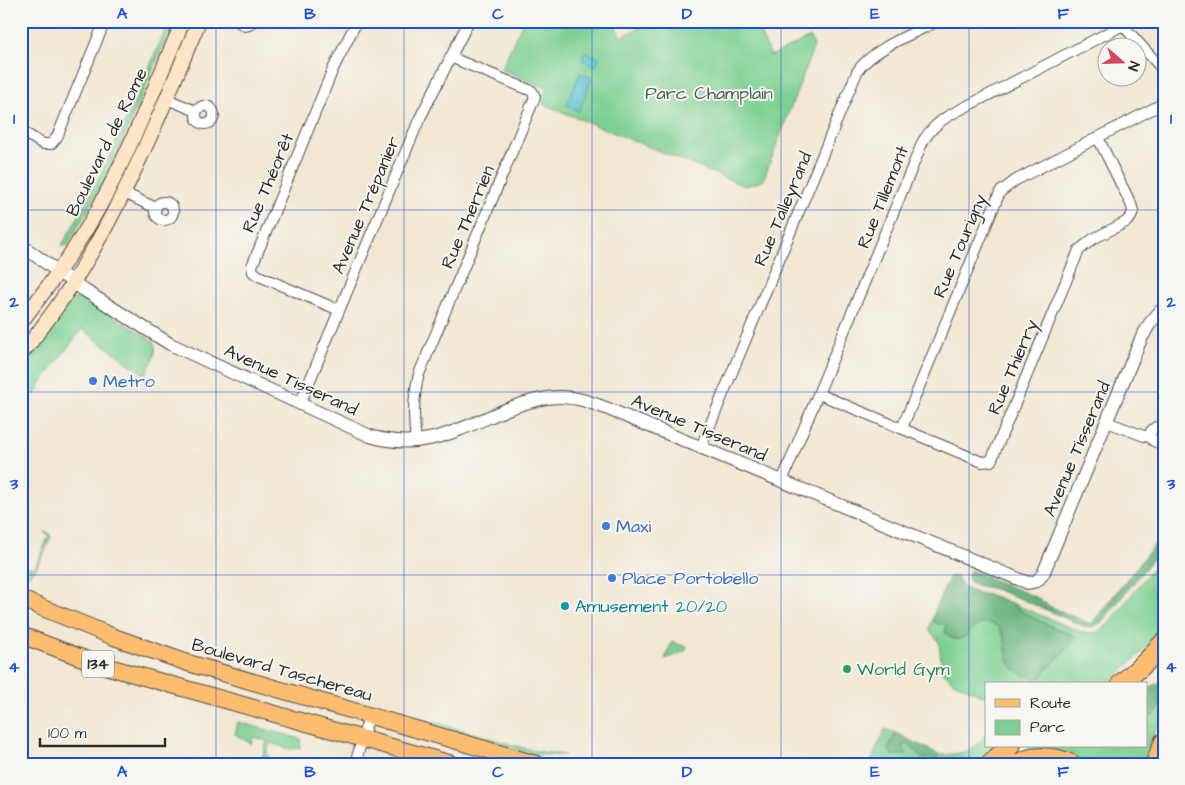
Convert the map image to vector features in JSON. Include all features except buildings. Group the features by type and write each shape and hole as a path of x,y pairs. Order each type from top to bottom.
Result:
{"highway":[{"path":"1123,682 1146,662 1164,642"},
{"path":"1155,764 1164,742"},
{"path":"990,764 1008,748"},
{"path":"1017,764 1030,758 1055,759 1071,764"}],"main road":[{"name":"Boulevard de Rome","path":"21,322 59,271 87,228 116,175 183,21"},
{"name":"Boulevard de Rome","path":"21,354 59,305 124,194 167,99 199,21"},
{"name":"Boulevard Taschereau","path":"21,599 114,637 165,655 536,764"},
{"name":"134","path":"21,635 98,664 452,764"}],"street":[{"path":"21,131 43,144 51,144 57,137 105,21"},
{"path":"238,21 245,26 254,21"},
{"name":"Rue Théorêt","path":"339,310 259,276 253,272 252,266 333,69 357,21"},
{"name":"Avenue Trépanier","path":"300,404 419,120 469,21"},
{"name":"Rue Talleyrand","path":"701,447 862,63 879,51 938,21"},
{"path":"1121,23 1164,71"},
{"name":"Rue Tillemont","path":"782,481 923,141 929,131 948,116 1121,23"},
{"name":"Rue Therrien","path":"416,441 414,405 415,388 419,374 535,97 532,91 450,57"},
{"name":"Boulevard de Rome","path":"167,99 196,111"},
{"name":"Rue Tourigny","path":"902,428 1000,192 1016,180 1164,103"},
{"name":"Rue Thierry","path":"818,394 982,462 991,461 1079,250 1094,238 1126,222 1133,212 1132,204 1098,138"},
{"path":"124,194 156,208"},
{"name":"Avenue Tisserand","path":"21,244 73,282 170,344 370,436 396,442 416,441 441,436 527,402 559,397 576,398 591,402 1021,581 1031,583 1043,574 1141,339 1150,322 1164,307"},
{"path":"1107,422 1150,437 1156,442 1164,440"},
{"path":"1150,437 1151,431 1154,428 1160,427 1164,429"},
{"path":"355,764 369,716"}],"green space":[{"path":"169,21 174,21 107,176 67,246 64,245 63,247 62,245 78,218 120,135"},
{"name":"Parc Champlain","path":"523,21 613,21 621,37 652,21 758,21 757,27 771,56 810,37 814,46 763,181 745,186 543,104 546,88 501,69"},
{"path":"78,297 83,297 153,341 155,354 145,375 82,329 38,387 40,388 35,394 26,388 21,394 21,366 40,344 70,302"},
{"path":"44,532 49,533 51,537 43,556 32,572 21,580 21,575 26,566 34,569 49,535"},
{"path":"1164,533 1164,545 1102,622 1092,627 1083,626 1000,591 973,584 968,576 970,570 1038,598 1049,606 1091,624"},
{"path":"1164,554 1164,627 1123,671 1109,682 985,682 985,697 953,682 942,671 939,642 929,629 932,620 938,624 943,623 964,637 976,626 991,623 996,626 1004,638 1009,659 1077,637 1026,614 1009,602 1078,631 1090,633 1099,631 1108,625"},
{"path":"950,576 956,577 965,588 971,591 994,596 1009,602 1026,614 1077,637 1038,680 1022,673 1013,668 1009,663 1002,633 992,624 985,623 979,625 958,639 952,638 945,633 946,625 943,623 938,624 932,620 936,606"},
{"path":"672,642 687,647 685,651 665,659"},
{"path":"1161,682 1164,683 1160,707 1158,711 1150,716 1148,715 1148,688"},
{"path":"1164,698 1164,711 1142,764 1081,764 1071,758 1012,757 1028,748 1148,748 1148,715 1150,716 1158,710"},
{"path":"405,717 430,721 531,750 565,755 534,755"},
{"path":"238,722 301,739 300,748 290,749 270,743 267,752 271,764 263,764 262,759 267,741 253,737 251,744 235,734"},
{"path":"885,729 896,733 889,747 906,754 902,746 908,744 918,754 931,758 954,754 966,751 976,745 985,735 985,748 992,748 977,764 870,764"},
{"path":"896,733 940,755 935,759 921,758 914,748 908,744 902,746 906,754 893,756 888,750"}],"water":[{"path":"585,52 599,58 596,66 582,60"},
{"path":"580,73 592,78 579,111 566,105"}],"place":[{"name":"Metro","path":"93,381"},
{"name":"Maxi","path":"606,526"},
{"name":"Place Portobello","path":"612,578"},
{"name":"Amusement 20/20","path":"565,606"},
{"name":"World Gym","path":"847,669"}]}
